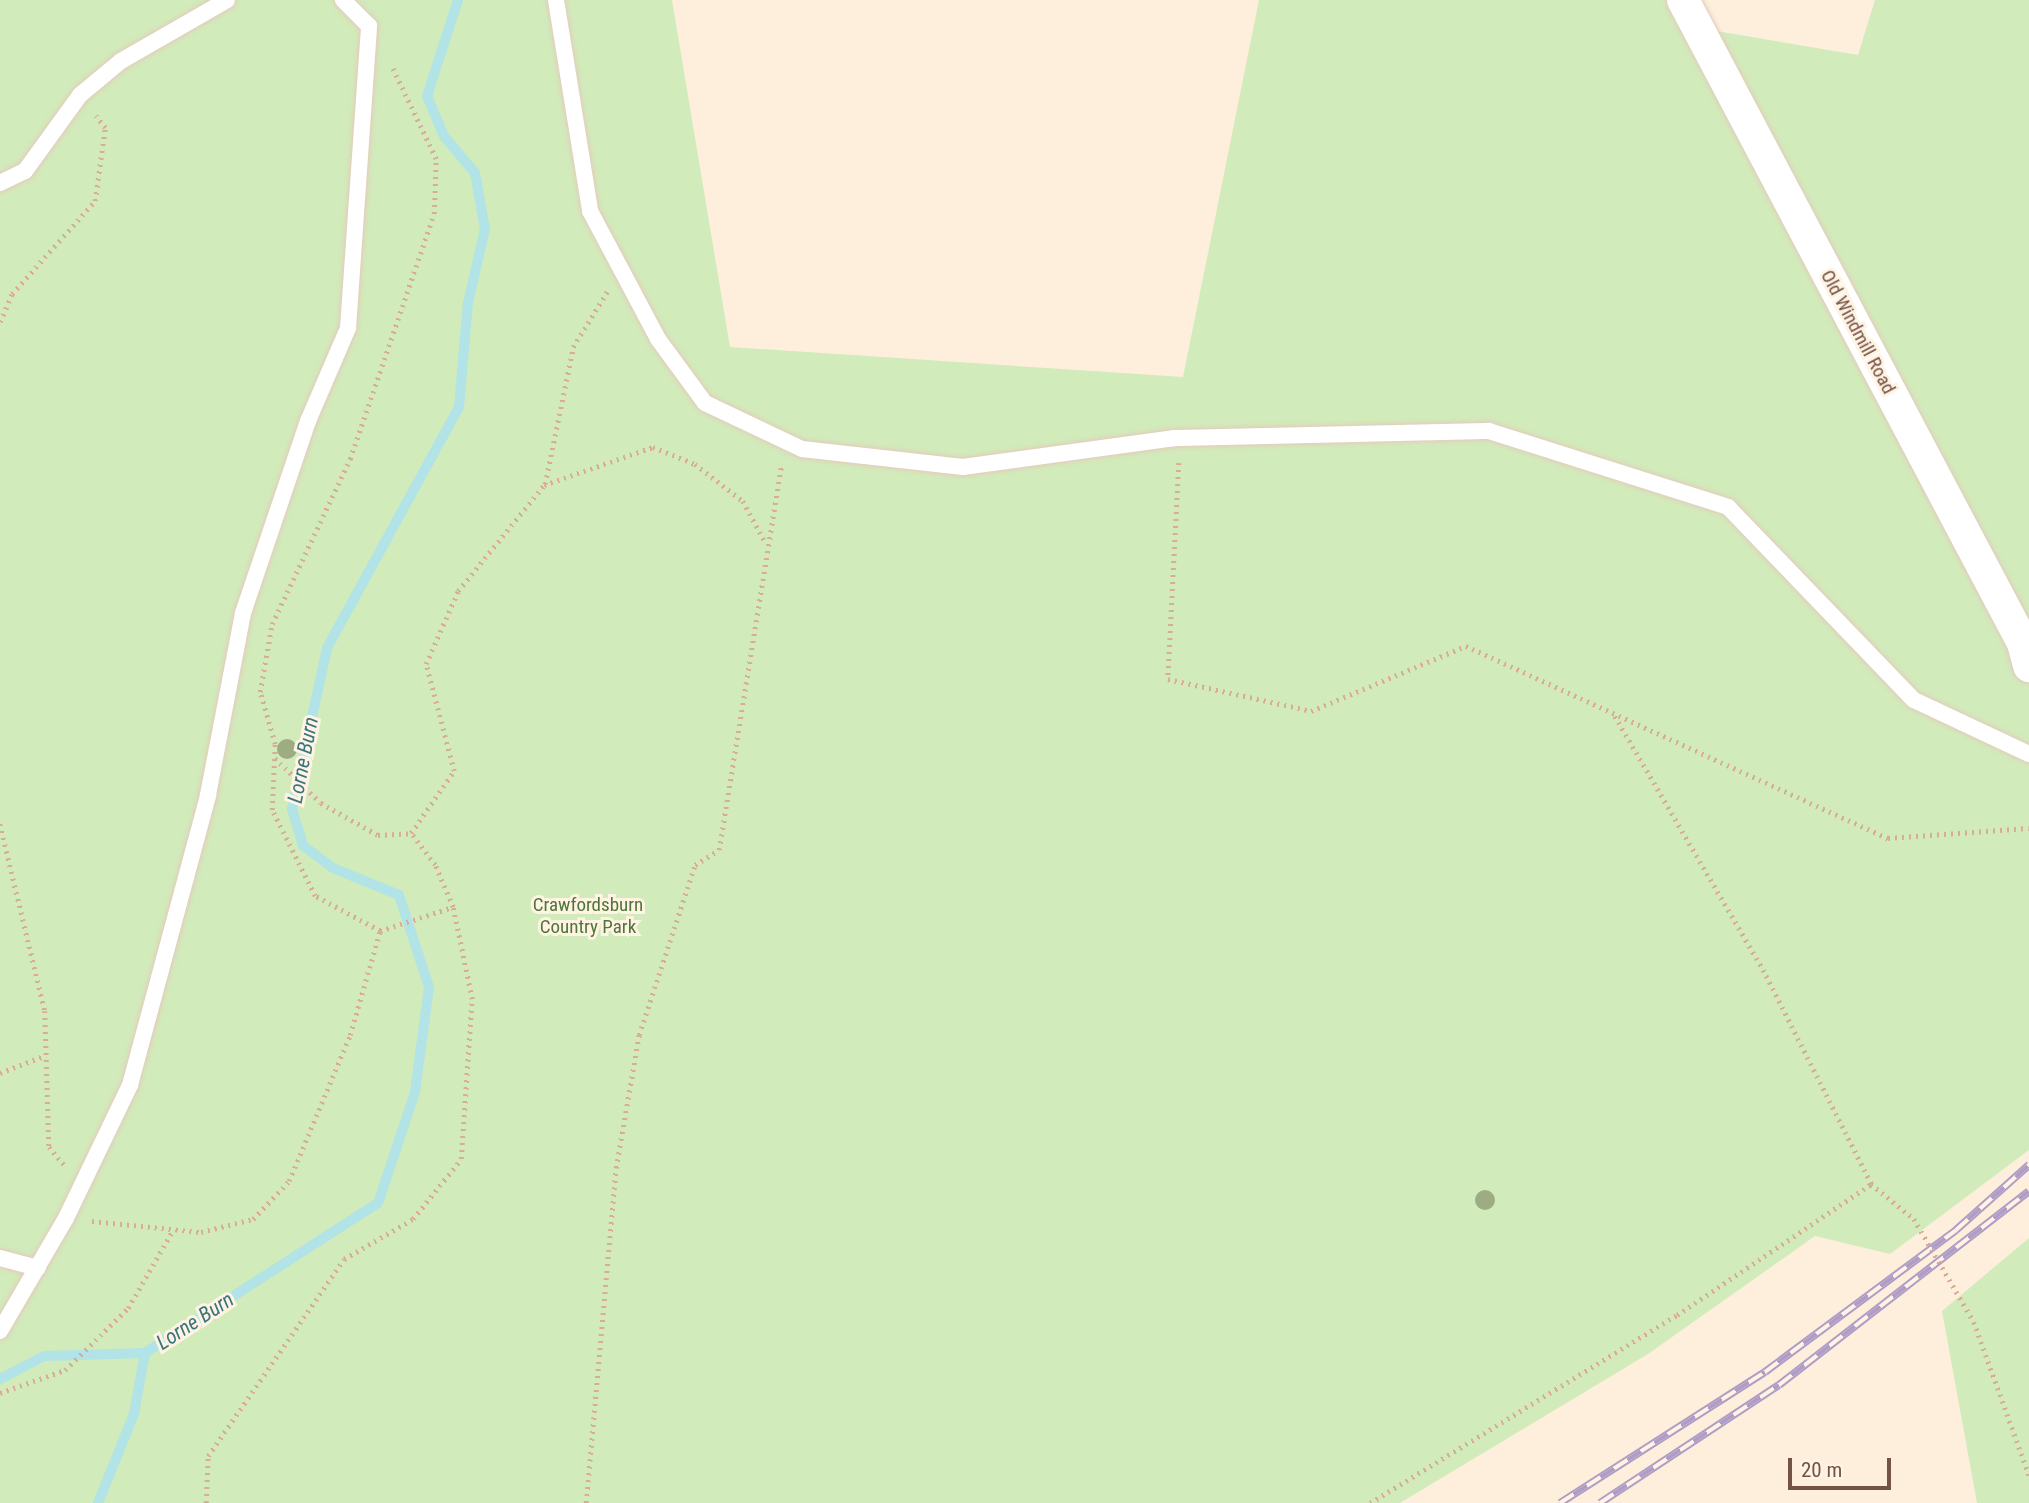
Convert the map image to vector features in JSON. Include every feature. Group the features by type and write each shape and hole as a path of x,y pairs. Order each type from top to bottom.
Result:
{"street":[{"name":"Old Windmill Road","path":"1683,0 2022,643 2029,666"}],"lane":[{"path":"0,183 25,171 80,95 121,61 227,0"},
{"path":"0,1331 66,1218 130,1085 159,994 243,613 308,421 348,328 369,26 343,0"},
{"path":"555,0 590,211 658,339 705,403 802,449 963,467 1175,438 1489,431 1728,507 1914,699 2029,754"},
{"path":"0,1258 38,1268"}],"path":[{"path":"380,932 315,896 272,810 274,757 260,692 272,624 350,458 434,214 436,159 389,61"},
{"path":"0,322 12,294 94,201 105,128 80,95"},
{"path":"411,833 454,771 426,664 458,591 544,485 573,346 623,273"},
{"path":"1175,438 1168,678 1311,711 1466,646 1888,838 2029,828"},
{"path":"586,1503 616,1168 639,1035 695,865 719,850 764,540 786,442"},
{"path":"544,485 653,447 695,464 743,501 764,540"},
{"path":"1613,713 1764,972 1871,1184 1914,1219 1974,1322 2029,1475"},
{"path":"274,757 321,803 378,835 411,833"},
{"path":"0,824 45,1011 49,1147 82,1183"},
{"path":"206,1503 208,1456 344,1259 413,1219 461,1159 472,999 453,907 435,865 411,833"},
{"path":"66,1218 201,1232 253,1219 289,1181 350,1035 380,932 390,926 453,907"},
{"path":"0,1073 46,1055"},
{"path":"1370,1503 1678,1315 1871,1184"},
{"path":"0,1393 65,1370 128,1308 173,1230"}],"green space":[{"name":"Crawfordsburn Country Park","path":"0,0 672,0 730,347 1183,377 1259,0 1676,0 1698,28 1858,55 1875,0 2029,0 2029,1150 1890,1254 1815,1236 1648,1354 1400,1503 0,1503"},
{"path":"2029,1238 2029,1503 1977,1503 1942,1311"}],"waterway":[{"name":"Lorne Burn","path":"0,1379 44,1356 145,1353 378,1203 415,1092 429,987 399,895 333,868 303,845 292,809 327,648 459,407 468,303 485,229 475,173 444,136 427,96 458,0"},
{"path":"98,1503 134,1414 145,1353"}],"railway":[{"path":"1560,1503 1765,1372 1956,1230 2029,1165"},
{"path":"1600,1503 1779,1385 2029,1191"}]}
